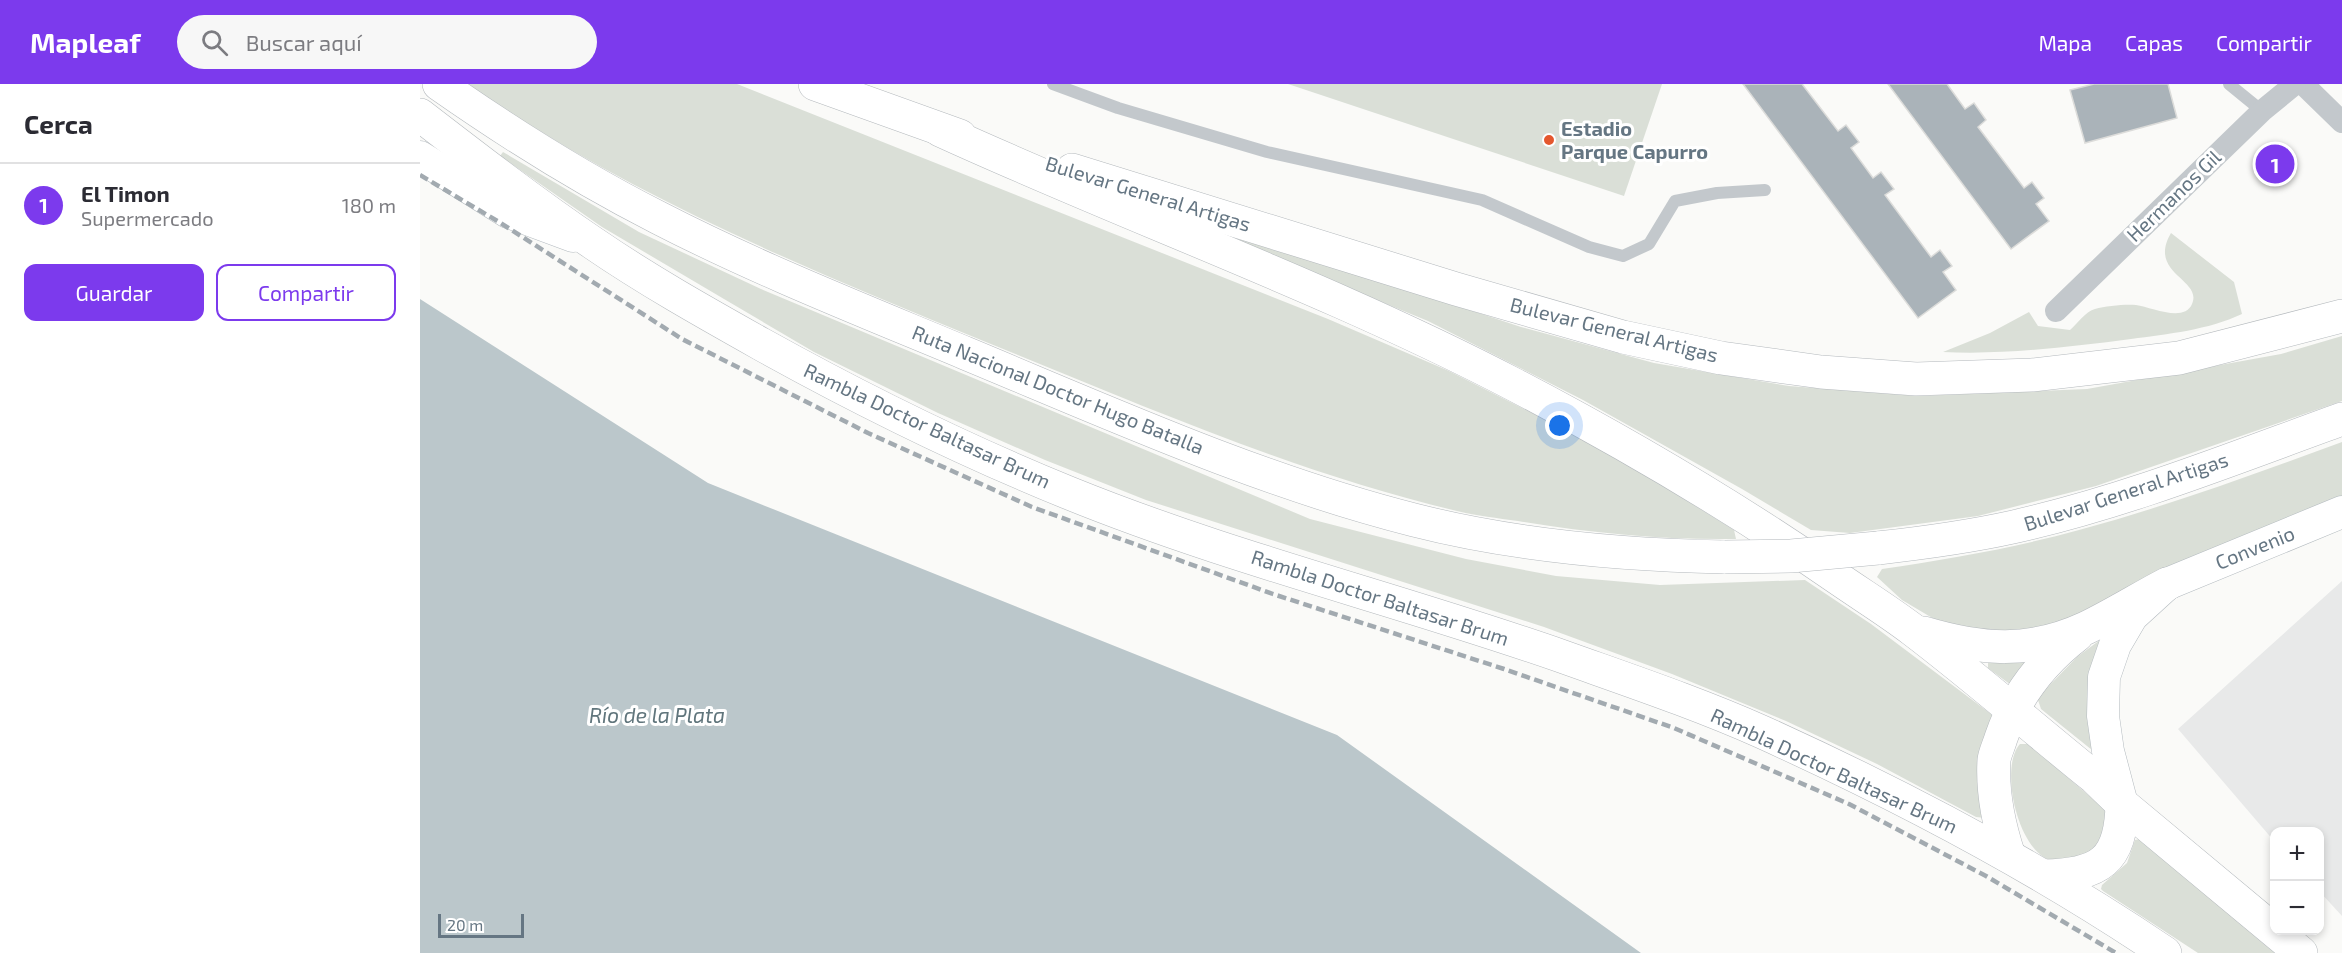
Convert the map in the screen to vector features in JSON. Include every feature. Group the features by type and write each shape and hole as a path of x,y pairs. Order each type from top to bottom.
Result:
{"highway":[{"name":"Ruta Nacional Doctor Hugo Batalla","path":"439,84 537,150 658,218 765,268 1080,401 1246,466 1357,504 1417,521 1502,538 1586,551 1725,557"},
{"path":"814,84 940,130 1100,202 1267,270 1513,384 1704,491 1768,530 1912,629 2095,778 2122,804 2301,953"},
{"name":"Rambla Doctor Baltasar Brum","path":"420,115 498,176 595,245 695,308 829,382 961,446 1071,494 1196,539 1560,656 1758,730 1887,792 2009,856 2164,953"},
{"name":"Bulevar General Artigas","path":"940,130 1456,289 1623,337 1721,358 1821,372 1916,379 2032,375 2179,358 2342,316"},
{"name":"Bulevar General Artigas","path":"1725,557 1791,556 1878,548 1935,541 2013,527 2126,496 2342,419"},
{"path":"1912,629 1955,642 2006,648 2026,646 2085,628 2167,584"},
{"path":"2009,856 2000,828 1994,786 1994,758 2012,709 2048,660 2085,628"},
{"path":"2044,876 2082,872 2101,864 2116,847 2122,828 2122,804"}],"street":[{"name":"Hermanos Gil","path":"2056,311 2262,111 2295,84"},
{"path":"2303,84 2342,122"},
{"name":"Rambla Doctor Baltasar Brum","path":"420,157 508,212 595,245"},
{"name":"Convenio","path":"2167,584 2342,512"},
{"path":"2122,804 2108,751 2103,716 2104,677 2115,645 2132,616 2167,584"}],"lane":[{"path":"1053,84 1118,108 1267,152 1482,200 1589,248 1623,256 1649,244 1674,201 1717,193 1765,190"},
{"path":"2229,84 2262,111"}],"shaded area":[{"path":"468,84 737,84 1328,319 1449,371 1546,420 1649,477 1734,530 1736,539 1626,535 1472,514 1396,495 1275,456 1157,412 914,313 782,256 653,195 590,161 528,124"},
{"name":"Estadio Parque Capurro","path":"1288,84 1662,84 1624,196"},
{"path":"503,152 639,232 761,289 1310,519 1466,559 1556,576 1660,585 1805,580 1871,624 1991,714 1993,717 1986,818 1976,817 1877,764 1786,721 1672,674 1544,627 1146,500 1045,460 938,413 814,352 602,227 500,156"},
{"path":"1111,191 1521,327 1654,363 1789,386 1918,396 2087,389 2281,354 2342,336 2342,401 2096,486 1978,516 1850,533 1811,530 1583,400 1428,321"},
{"path":"2171,233 2234,282 2242,314 2188,331 2108,342 2013,351 1943,352 1990,333 2029,312 2038,326 2070,330 2088,312 2104,307 2136,305 2175,313 2188,310 2192,304 2193,295 2190,288 2170,267 2166,258 2165,247"},
{"path":"2342,442 2342,501 2066,623 2028,632 1978,631 1934,619 1902,600 1877,577 1882,569 2006,548 2112,521 2211,489"},
{"path":"2342,581 2342,916 2324,896 2324,827 2270,827 2270,836 2178,729"},
{"path":"2100,640 2092,750 2041,709 2038,700 2039,696 2077,657"},
{"path":"2031,659 2011,685 1988,668 1988,662"},
{"path":"2020,744 2028,744 2106,810 2103,834 2094,851 2058,862 2044,858 2033,847 2023,831 2012,792 2011,772 2014,756"},
{"path":"2140,839 2275,953 2198,953 2103,891 2102,885 2127,863 2135,840"}],"water":[{"name":"Río de la Plata","path":"420,299 708,483 1337,735 1641,953 420,953"}],"building":[{"path":"1743,84 1802,84 1838,131 1846,125 1859,142 1851,148 1873,178 1881,172 1894,189 1885,195 1931,257 1940,250 1952,266 1943,272 1956,290 1918,318"},
{"path":"1888,84 1947,84 1965,109 1974,103 1986,120 1978,127 2024,188 2032,182 2044,198 2036,204 2049,221 2011,249"},
{"path":"2094,84 2168,84 2177,118 2085,143 2070,90"}],"railway":[{"path":"420,175 499,222 682,339 868,433 1032,507 1273,594 1504,669 1674,728 1849,804 1986,876 2116,953"}],"place":[{"name":"Estadio Parque Capurro","path":"1549,140"},
{"name":"El Timon","path":"2275,164"}]}
